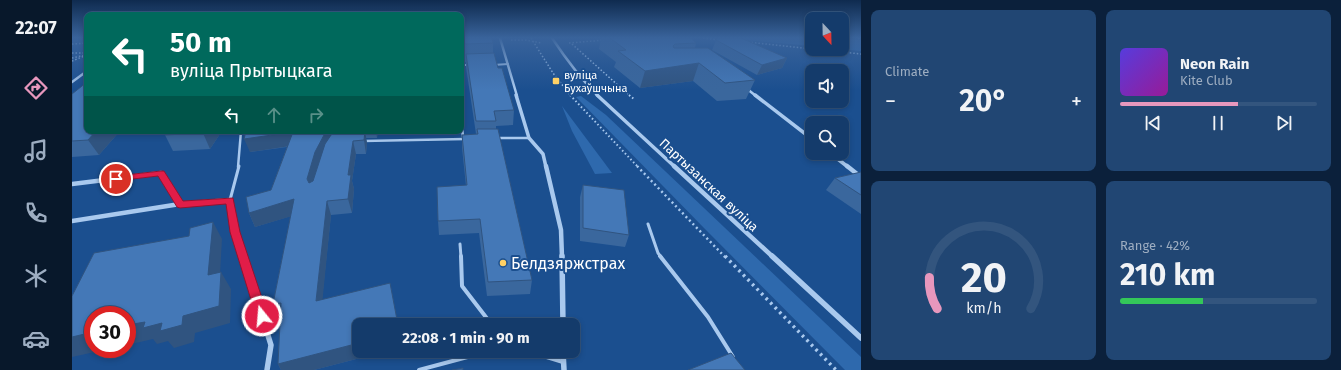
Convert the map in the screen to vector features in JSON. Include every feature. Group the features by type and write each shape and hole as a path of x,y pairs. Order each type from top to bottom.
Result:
{"street":[{"path":"505,55 529,138 543,154 561,230 562,318"},
{"name":"Партызанская вуліца","path":"564,55 584,82 614,111 861,338"},
{"path":"72,82 84,73"},
{"path":"743,86 805,134"},
{"path":"839,160 861,177"},
{"path":"72,184 161,173 180,204"},
{"path":"72,221 180,204 230,200 235,232 271,345 267,370"},
{"path":"564,358 564,370"}],"lane":[{"path":"492,65 508,64"},
{"path":"464,65 477,65"},
{"path":"230,200 239,165 241,134"},
{"path":"463,134 463,139"},
{"path":"492,138 529,138"},
{"path":"358,141 470,139"},
{"path":"648,224 658,254 708,318 735,359"},
{"path":"460,244 462,286 487,318"},
{"path":"419,370 464,358"},
{"path":"551,358 564,362"}],"path":[{"path":"72,60 84,55"},
{"path":"541,55 548,68 573,98 698,230 836,370"},
{"path":"585,55 634,99"}],"shaded area":[{"path":"581,96 606,115 861,357 861,370 845,370 576,97"},
{"path":"562,106 612,173 595,174 572,131"}],"building":[{"path":"466,55 495,55 498,68 502,68 514,110 494,111 496,121 476,121"},
{"path":"624,55 719,55 755,80 725,83 699,63 645,71"},
{"path":"744,55 781,55 787,58 762,65"},
{"path":"84,84 84,134 93,134 88,140 72,141 72,94"},
{"path":"477,129 498,129 532,280 488,282 480,219 438,221 437,187 467,185 462,135 478,134"},
{"path":"245,134 279,134 244,139"},
{"path":"292,134 325,134 315,152 307,179 309,183 313,181 325,144 331,135 365,134 364,140 353,141 348,175 351,175 348,199 327,201 316,301 390,283 397,318 352,318 352,345 278,364 281,303 273,304 294,199 249,213 246,197 271,190"},
{"path":"861,172 861,195 835,178"},
{"path":"583,185 624,190 629,235 583,228"},
{"path":"213,222 208,275 221,272 219,306 183,316 182,325 160,331 162,323 143,328 145,322 136,324 136,306 84,306 84,334 72,337 72,296 94,253 189,236 190,228"},
{"path":"731,353 745,370 688,370"},
{"path":"463,368 463,370 452,370"}],"place":[{"name":"вуліца Бухаўшчына","path":"556,81"},
{"name":"Белдзяржстрах","path":"503,263"}],"route":[{"path":"116,179 161,173 180,204 230,200 235,232 262,316"}]}
